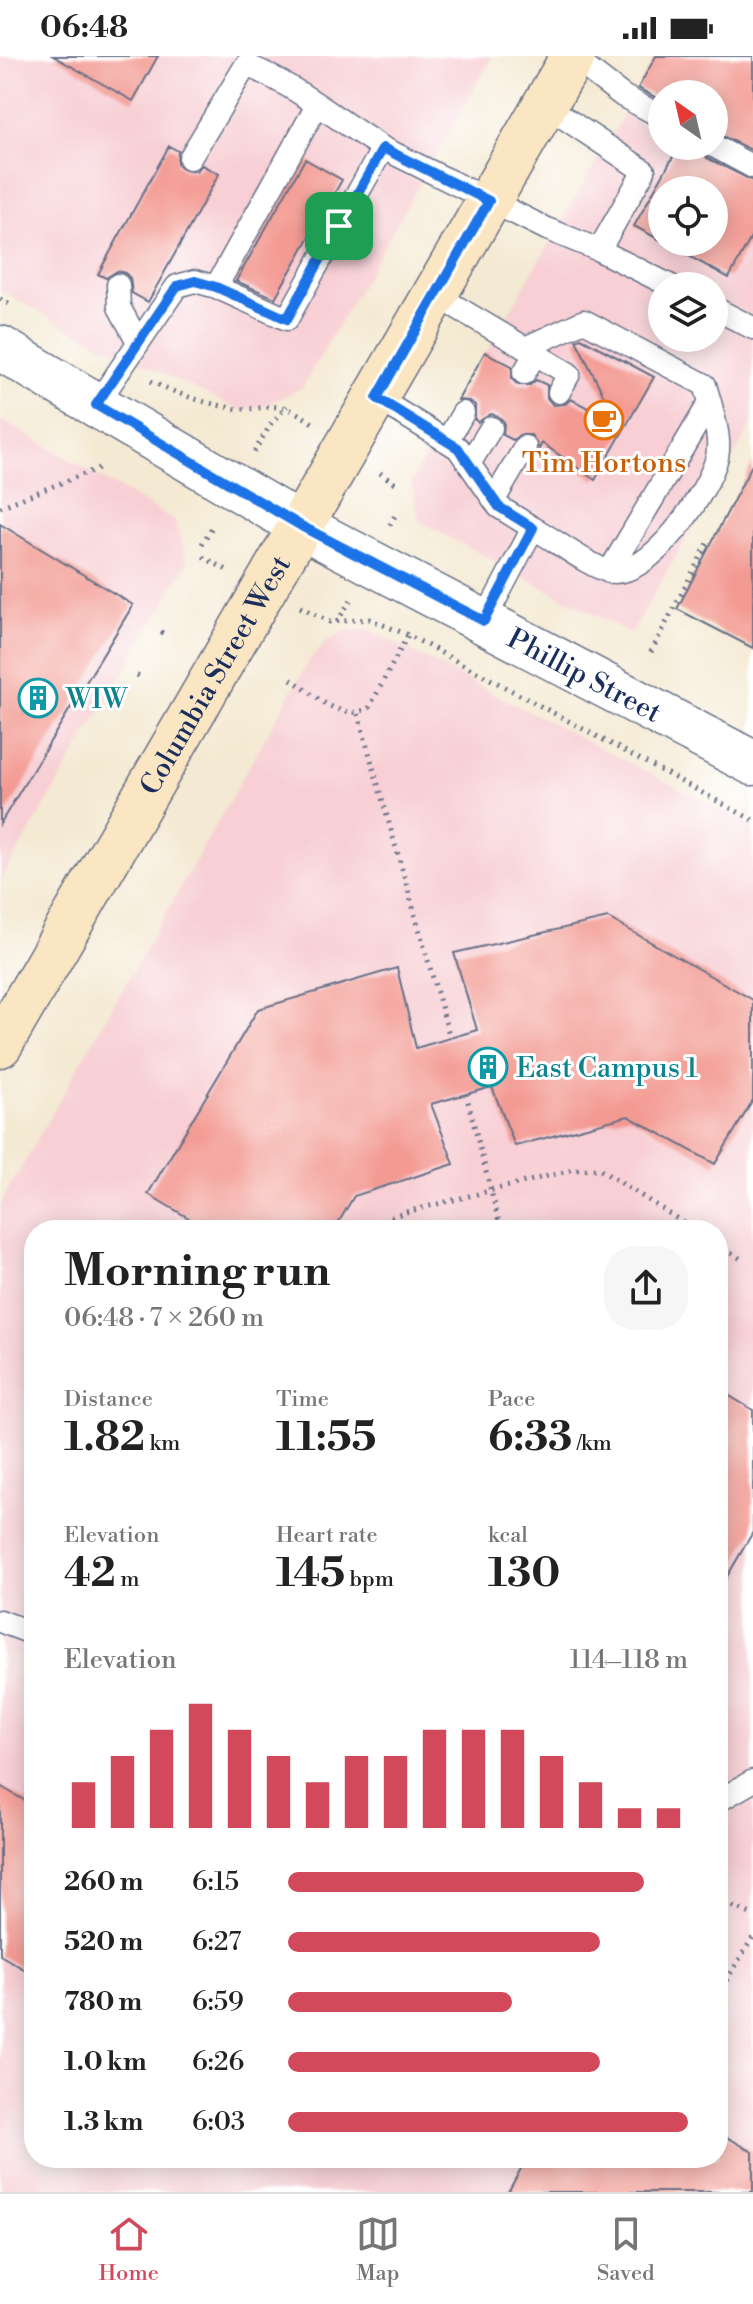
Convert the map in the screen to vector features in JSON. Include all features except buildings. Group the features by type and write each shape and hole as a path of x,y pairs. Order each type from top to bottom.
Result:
{"main road":[{"name":"Columbia Street West","path":"0,1045 303,527 572,57"}],"street":[{"name":"Phillip Street","path":"0,348 303,527 753,763"}],"lane":[{"path":"572,57 623,96 648,109"},
{"path":"190,158 246,65 303,94 316,107 383,148 648,274"},
{"path":"545,105 644,171 599,250"},
{"path":"216,287 249,241 276,193 316,107"},
{"path":"96,405 137,340 177,286 195,281 216,287 287,319 303,269 330,222 383,148"},
{"path":"728,154 753,167"},
{"path":"118,285 119,307 137,340"},
{"path":"436,295 523,353 569,374 559,392"},
{"path":"728,315 753,328"},
{"path":"377,398 458,448 499,507 609,572 634,568 667,541 700,493 717,457 717,429 705,385 584,321 523,353 495,357"},
{"path":"609,572 710,402"},
{"path":"447,441 463,413"},
{"path":"469,464 491,428"},
{"path":"494,500 525,447"},
{"path":"484,621 533,528"},
{"path":"0,1621 24,1630"},
{"path":"728,1795 753,1781"}],"path":[{"path":"272,422 287,406"},
{"path":"230,408 287,406 295,410"},
{"path":"0,507 99,468"},
{"path":"651,652 709,540"},
{"path":"336,621 369,619 408,635 753,820"},
{"path":"291,679 346,715 358,714 369,708 408,635"},
{"path":"358,714 450,1038"},
{"path":"466,1094 498,1220"},
{"path":"388,1220 572,1170 599,1169 679,1220"},
{"path":"728,1251 744,1261"},
{"path":"728,1904 753,1915"},
{"path":"728,1978 753,1937"}],"shaded area":[{"path":"0,56 493,56 302,388 266,405 239,410 66,327 0,290"},
{"path":"624,114 648,127 648,160 711,160 753,182 753,423 631,634 419,521 411,482"},
{"path":"0,419 175,521 188,562 0,882"},
{"path":"348,630 370,630 753,826 753,2192 0,2192 0,1205 310,659 326,641"}],"place":[{"name":"Tim Hortons","path":"604,420"},
{"name":"WIW","path":"38,698"},
{"name":"East Campus 1","path":"488,1067"}],"route":[{"path":"383,148 489,201 377,398 458,448 499,507 533,528 484,621 303,527 96,405 137,340 177,286 195,281 216,287 287,319 339,226 383,148"}]}
